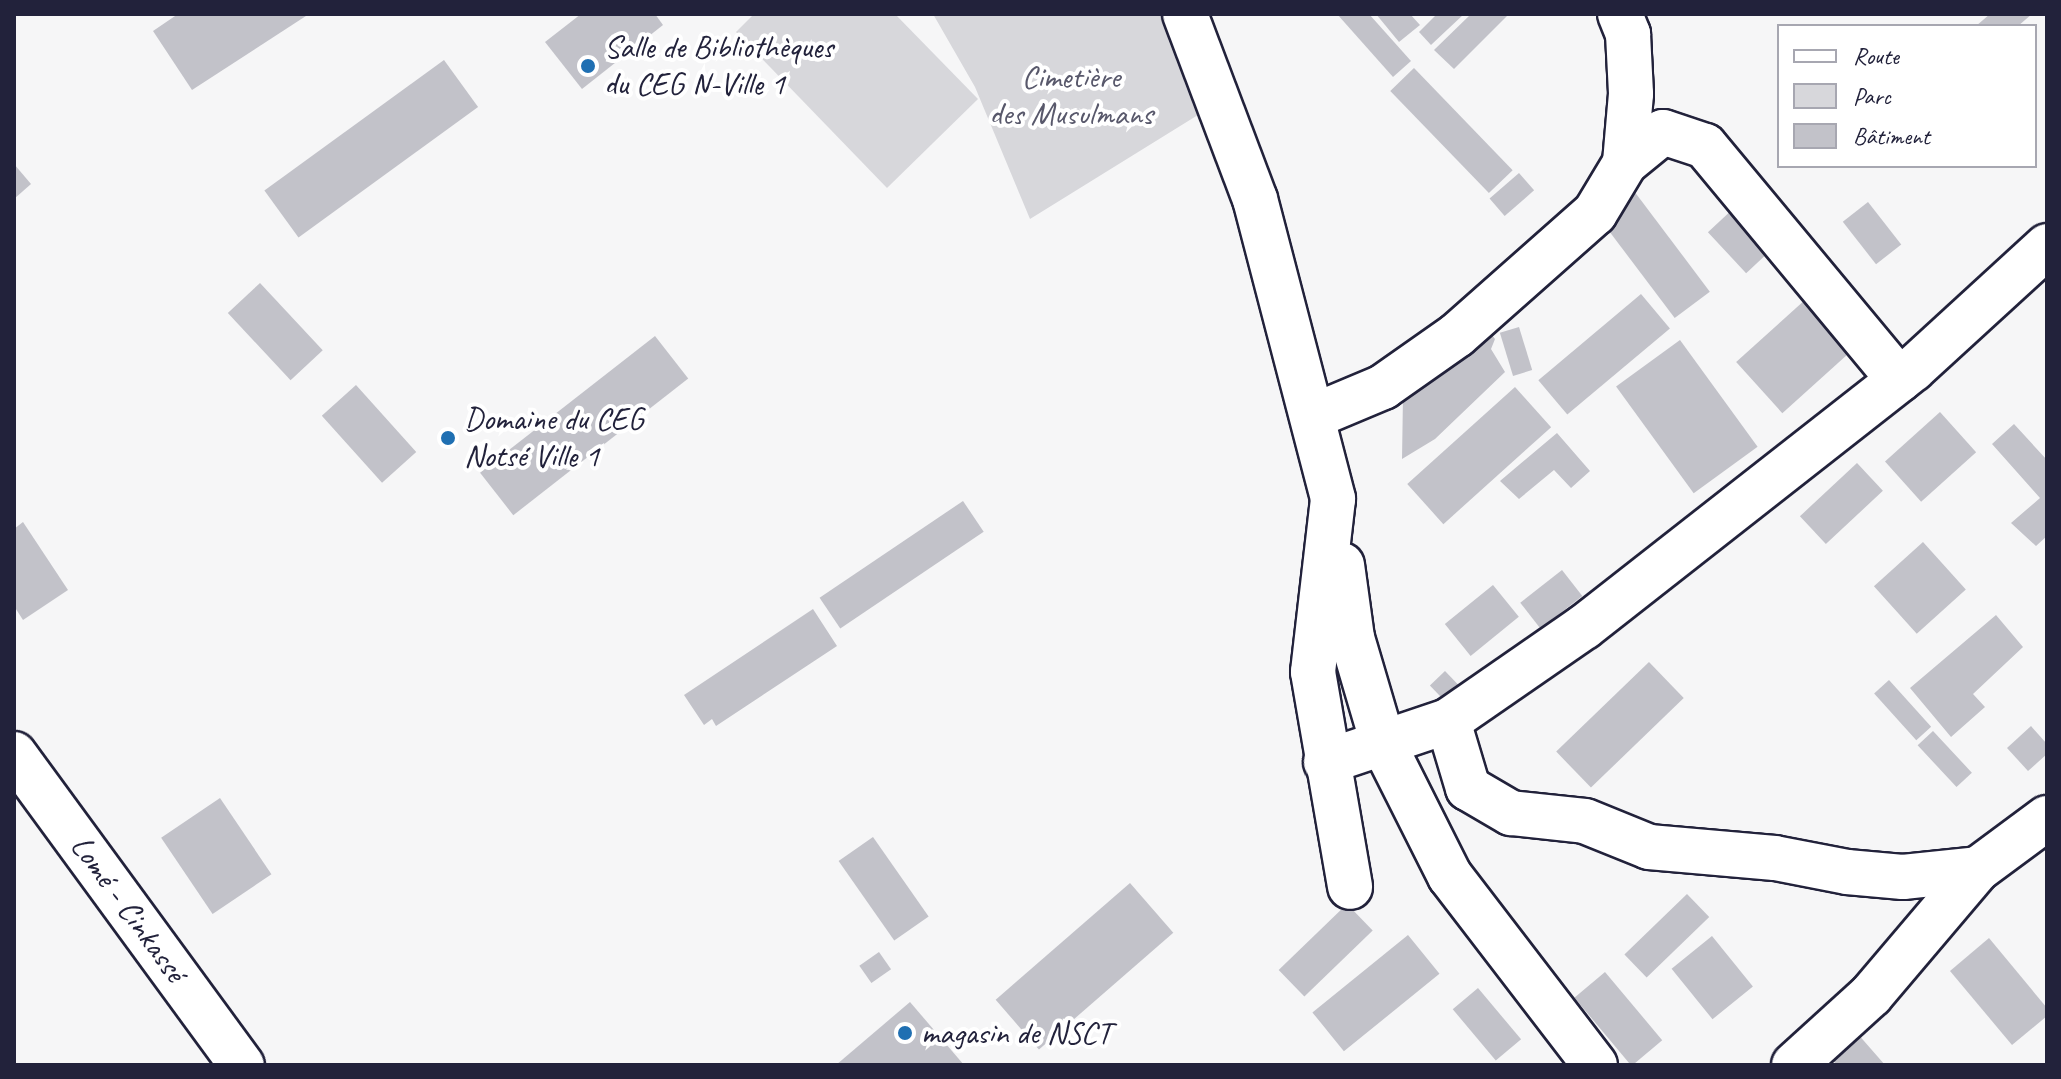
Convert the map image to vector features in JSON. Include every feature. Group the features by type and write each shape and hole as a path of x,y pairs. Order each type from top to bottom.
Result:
{"main road":[{"path":"1185,14 1255,199 1314,416 1333,499 1352,638 1383,743 1450,876 1595,1065"},
{"path":"1620,14 1628,34 1631,94 1625,163"},
{"path":"1314,416 1383,387 1457,335 1595,213 1625,163 1663,132 1705,146 1899,380"},
{"path":"1326,762 1448,721 1584,627 1899,380 2047,246"},
{"path":"1333,499 1313,672 1326,762 1350,887"},
{"path":"1448,721 1468,788 1511,813 1585,821 1649,847 1707,855 1775,858 1903,877 1978,869"},
{"name":"Lomé - Cinkassé","path":"14,754 242,1065"},
{"path":"1794,1065 1871,995 1978,869 2047,818"}],"green space":[{"path":"754,14 895,14 978,99 887,188 736,32"},
{"name":"Cimetière des Musulmans","path":"933,14 1163,14 1206,110 1030,219 975,87"}],"building":[{"path":"178,14 309,14 192,90 153,31"},
{"name":"Salle de Bibliothèques du CEG N-Ville 1","path":"581,14 655,14 663,25 582,89 545,42"},
{"path":"1337,14 1369,14 1411,61 1393,77"},
{"path":"1376,14 1410,14 1420,25 1399,42"},
{"path":"1437,14 1464,14 1431,45 1419,32"},
{"path":"1471,14 1509,14 1454,69 1434,50"},
{"path":"1990,14 2032,14 2020,24 1978,24"},
{"path":"444,60 478,107 298,237 264,190"},
{"path":"1414,68 1513,170 1489,193 1390,91"},
{"path":"14,164 31,184 14,199"},
{"path":"1519,173 1534,190 1505,216 1490,199"},
{"path":"1634,191 1710,292 1675,318 1599,217"},
{"path":"1868,202 1901,245 1876,264 1843,222"},
{"path":"1735,207 1773,248 1746,273 1708,232"},
{"path":"260,283 323,350 291,380 228,313"},
{"path":"1641,294 1670,328 1567,415 1538,380"},
{"path":"1806,299 1852,350 1782,413 1736,362"},
{"path":"1482,322 1495,339 1491,349 1505,372 1435,439 1402,459 1403,396"},
{"path":"1519,327 1532,370 1513,376 1500,333"},
{"path":"655,336 688,379 513,515 480,473"},
{"path":"1680,340 1758,447 1694,493 1616,386"},
{"path":"356,385 416,452 382,483 322,416"},
{"path":"1515,387 1551,427 1443,524 1407,484"},
{"path":"1940,412 1976,452 1921,502 1885,462"},
{"path":"2014,424 2047,460 2047,536 2036,546 2011,523 2040,498 1992,444"},
{"path":"1557,433 1590,471 1571,488 1554,470 1519,499 1500,481"},
{"path":"1857,463 1883,491 1826,544 1800,516"},
{"path":"963,501 984,532 840,628 820,598"},
{"path":"23,522 68,590 23,620 14,606 14,529"},
{"path":"1923,542 1966,590 1917,634 1874,586"},
{"path":"1562,570 1582,596 1541,629 1520,603"},
{"path":"1493,585 1519,617 1471,656 1445,624"},
{"path":"813,609 837,646 716,726 712,719 704,725 684,695"},
{"path":"1996,615 2023,647 1973,694 1985,707 1951,737 1910,688"},
{"path":"1649,662 1684,698 1591,788 1556,752"},
{"path":"1445,671 1464,691 1449,706 1430,686"},
{"path":"1889,680 1931,727 1916,740 1874,693"},
{"path":"2031,726 2047,744 2047,754 2028,771 2007,748"},
{"path":"1933,731 1972,773 1957,787 1918,745"},
{"path":"220,798 271,874 213,914 161,838"},
{"path":"873,837 929,916 894,941 839,861"},
{"path":"1130,883 1173,933 1039,1050 996,1000"},
{"path":"1687,894 1709,917 1647,977 1624,954"},
{"path":"1347,904 1373,931 1304,997 1279,970"},
{"path":"1408,935 1439,974 1344,1051 1312,1012"},
{"path":"1712,936 1753,987 1712,1019 1672,969"},
{"path":"1989,938 2047,1008 2047,1016 2012,1045 1950,971"},
{"path":"879,952 891,969 871,983 859,966"},
{"path":"1605,972 1662,1040 1631,1065 1574,998"},
{"path":"1478,988 1521,1039 1496,1061 1453,1009"},
{"name":"magasin de NSCT","path":"910,1002 964,1065 836,1065"},
{"path":"1850,1025 1885,1065 1837,1065 1823,1048"}],"place":[{"name":"Salle de Bibliothèques du CEG N-Ville 1","path":"588,66"},
{"name":"Domaine du CEG Notsé Ville 1","path":"448,438"},
{"name":"magasin de NSCT","path":"905,1033"}]}
